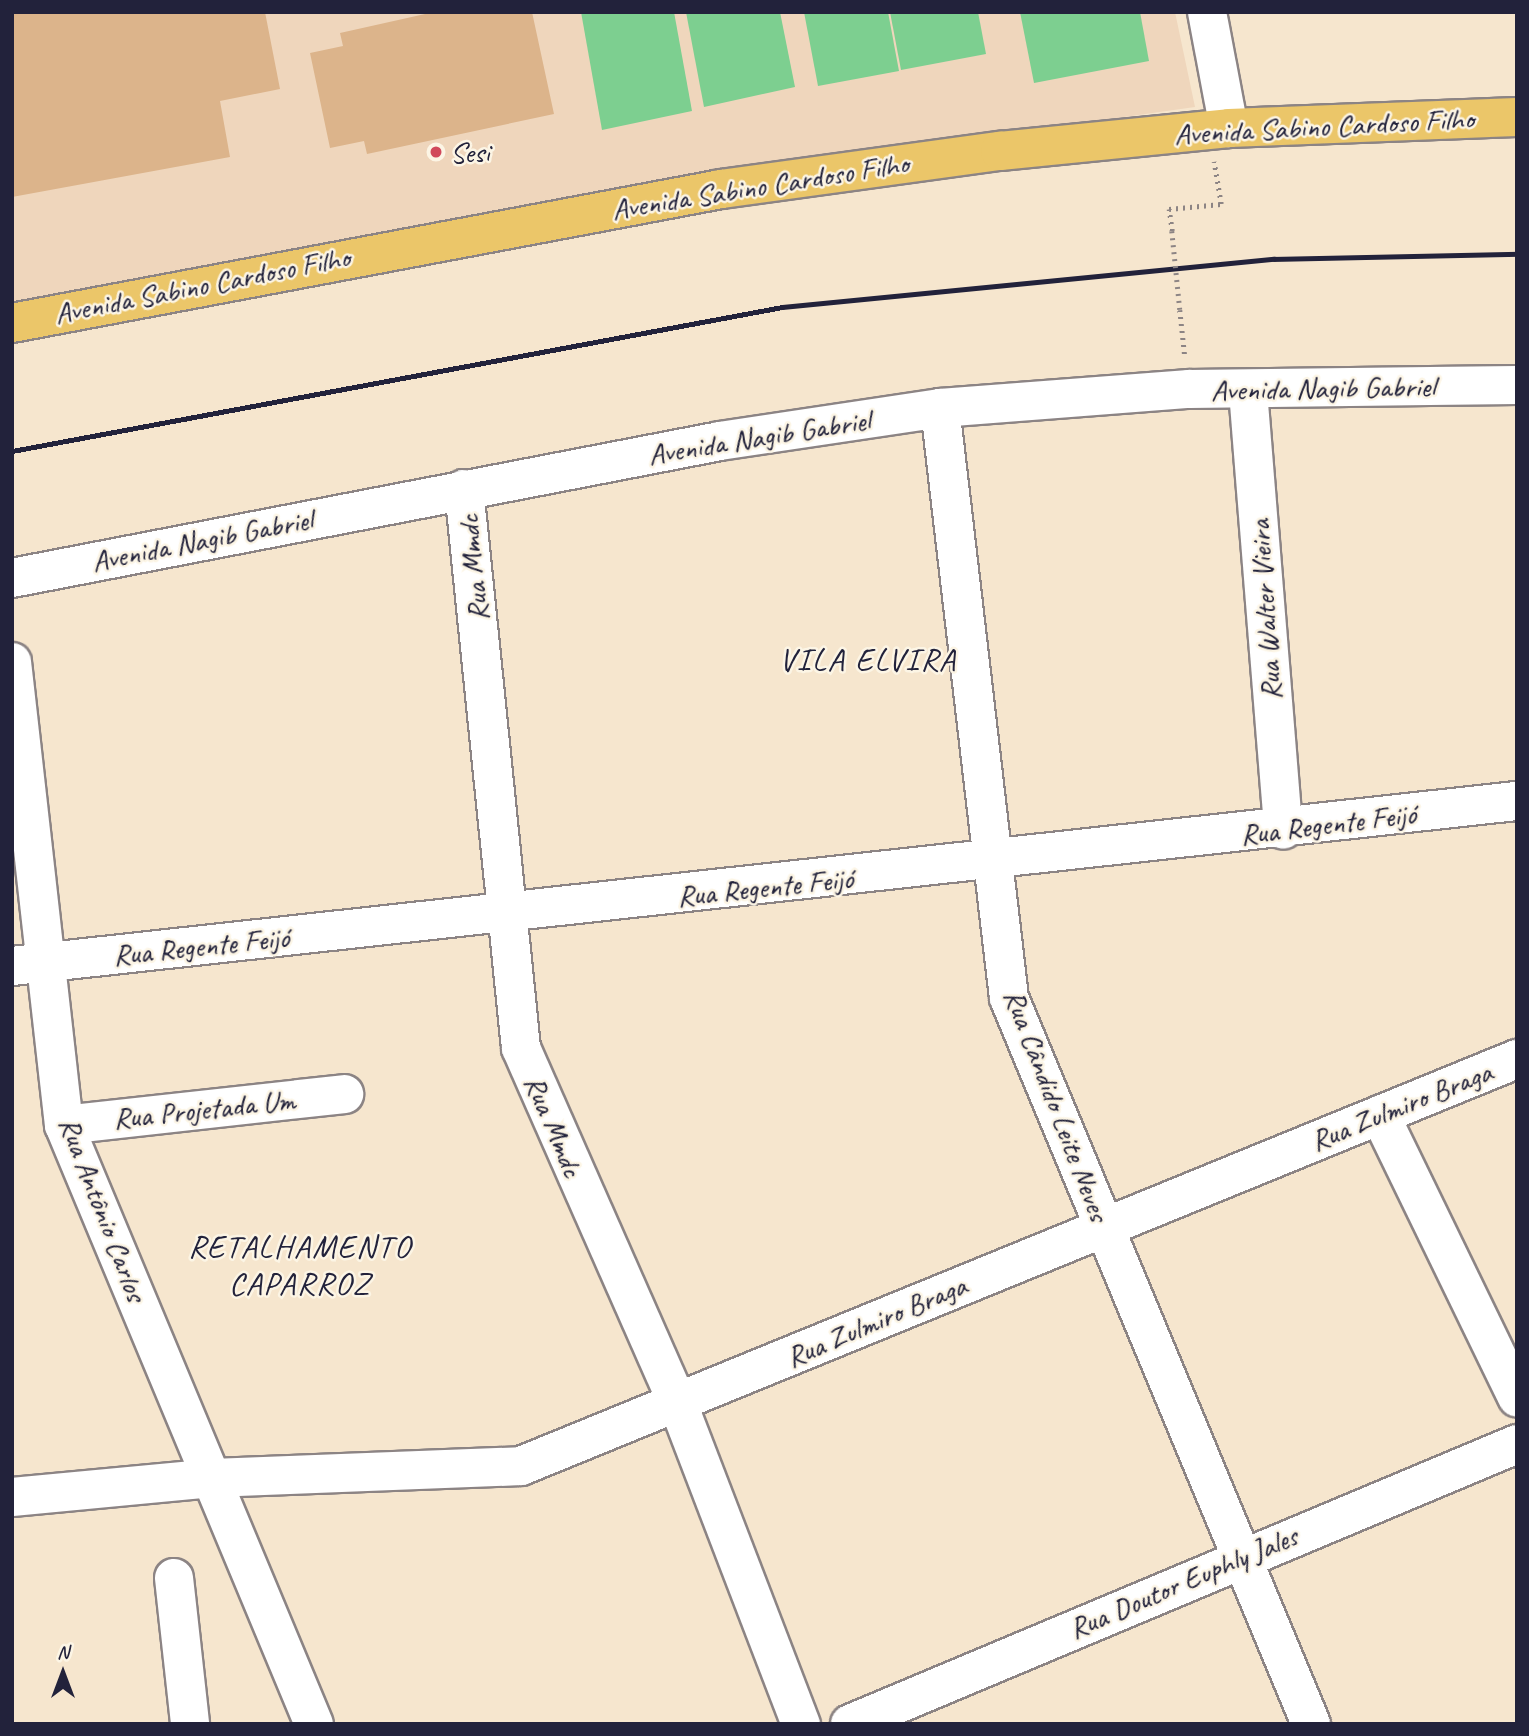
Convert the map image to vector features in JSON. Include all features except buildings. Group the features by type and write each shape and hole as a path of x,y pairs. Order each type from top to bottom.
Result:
{"main road":[{"name":"Avenida Sabino Cardoso Filho","path":"12,323 721,190 1229,128 1517,117"}],"street":[{"path":"1207,12 1229,128"},
{"name":"Avenida Nagib Gabriel","path":"12,578 464,489 940,408 1189,389 1248,391 1517,385"},
{"name":"Rua Walter Vieira","path":"1248,391 1283,830"},
{"name":"Rua Cândido Leite Neves","path":"940,408 1009,998 1311,1724"},
{"name":"Rua Mmdc","path":"464,489 511,914 521,1048 678,1404 801,1724"},
{"name":"Rua Antônio Carlos","path":"12,662 28,964 64,1125 314,1724"},
{"name":"Rua Regente Feijó","path":"28,964 993,862 1517,801"},
{"name":"Rua Zulmiro Braga","path":"12,1497 212,1478 521,1466 1517,1059"},
{"name":"Rua Projetada Um","path":"64,1125 344,1094"},
{"path":"1380,1115 1517,1397"},
{"name":"Rua Doutor Euphly Jales","path":"850,1724 1241,1556 1517,1444"},
{"path":"174,1578 190,1724"}],"path":[{"path":"1189,389 1169,209 1221,204"}],"shaded area":[{"name":"Sesi","path":"12,12 1175,12 1195,107 718,174 12,302"}],"green space":[{"path":"581,12 674,12 692,111 602,130"},
{"path":"686,12 780,12 795,87 704,107"},
{"path":"804,12 888,12 899,71 818,86"},
{"path":"890,12 978,12 986,54 901,70"},
{"path":"1020,12 1140,12 1149,61 1034,83"}],"railway":[{"path":"12,451 782,307 1274,259 1517,254"}],"place":[{"name":"Sesi","path":"436,152"}],"district":[{"name":"VILA ELVIRA","path":"868,660"},
{"name":"RETALHAMENTO CAPARROZ","path":"300,1266"}]}
